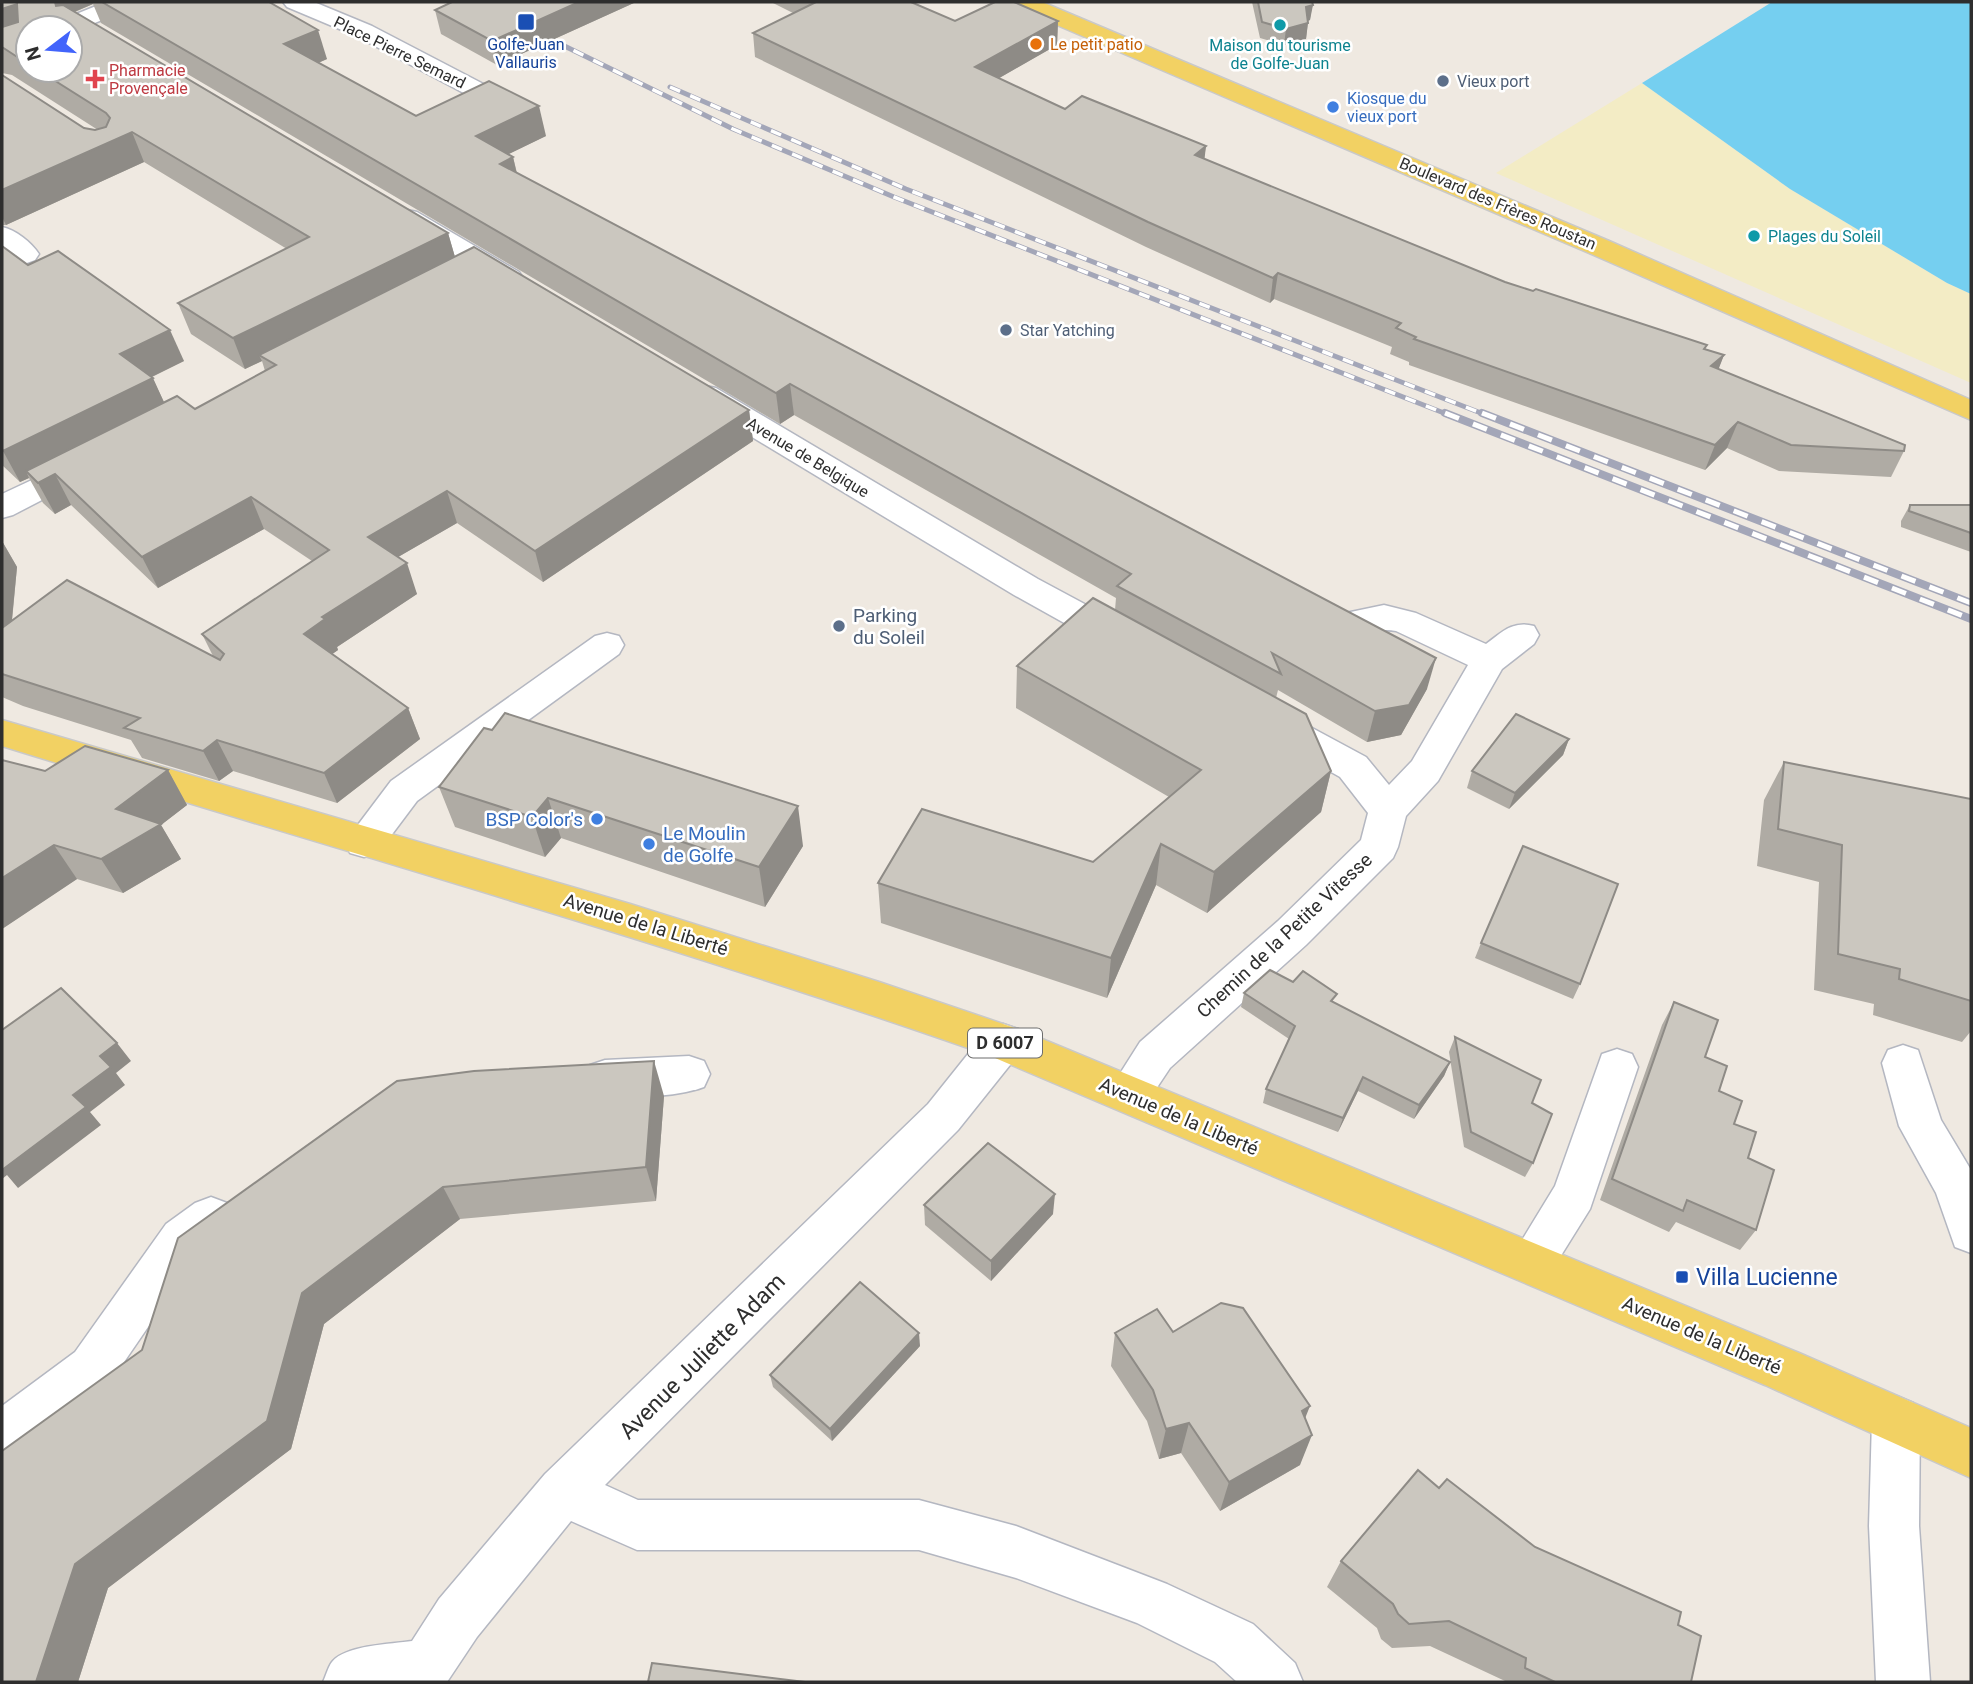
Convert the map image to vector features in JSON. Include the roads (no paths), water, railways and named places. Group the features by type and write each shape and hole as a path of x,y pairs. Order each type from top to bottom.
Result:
{"main road":[{"name":"Boulevard des Frères Roustan","path":"1023,2 1599,247 1971,411"},
{"name":"Avenue de la Liberté","path":"2,733 212,799 600,910 878,998 1003,1042 1531,1263 1971,1453"}],"street":[{"path":"84,19 126,2"},
{"name":"Place Pierre Semard","path":"284,2 305,6 364,31 484,94"},
{"path":"84,31 113,43"},
{"path":"387,206 472,270 532,292"},
{"path":"2,235 25,254 2,264"},
{"name":"Avenue de Belgique","path":"675,377 811,472 1018,594 1147,654"},
{"path":"3,504 102,457"},
{"path":"1353,623 1384,617 1404,621 1489,660 1522,635"},
{"path":"364,842 404,791 607,645"},
{"name":"Chemin de la Petite Vitesse","path":"1129,1094 1155,1055 1292,933 1379,847 1388,810 1425,771 1489,660"},
{"path":"1244,707 1353,767 1388,810"},
{"name":"Avenue Juliette Adam","path":"420,1674 458,1618 563,1492 943,1117 1003,1042"},
{"path":"1903,1063 1920,1126 1957,1187 1971,1232"},
{"path":"1531,1263 1574,1195 1617,1067"},
{"path":"569,1080 689,1074"},
{"path":"2,1436 92,1368 182,1239 247,1193"},
{"path":"1896,1419 1894,1526 1903,1682"},
{"path":"563,1492 637,1525 919,1525 1016,1552 1149,1602 1234,1643 1276,1682"},
{"path":"350,1682 356,1676 420,1674"}],"water":[{"path":"1772,2 1971,2 1971,294 1947,283 1790,189 1642,83"}],"railway":[{"path":"534,31 733,129 894,197 1449,415"},
{"path":"670,87 906,189 1486,415"},
{"path":"1445,413 1971,619"},
{"path":"1482,413 1971,603"}],"place":[{"name":"Golfe-Juan Vallauris","path":"526,22"},
{"name":"Maison du tourisme de Golfe-Juan","path":"1280,25"},
{"name":"Le petit patio","path":"1036,44"},
{"name":"Pharmacie Provençale","path":"95,79"},
{"name":"Vieux port","path":"1443,81"},
{"name":"Kiosque du vieux port","path":"1333,107"},
{"name":"Plages du Soleil","path":"1754,236"},
{"name":"Star Yatching","path":"1006,330"},
{"name":"Parking du Soleil","path":"839,626"},
{"name":"BSP Color's","path":"597,819"},
{"name":"Le Moulin de Golfe","path":"649,844"},
{"name":"Villa Lucienne","path":"1682,1277"}]}
